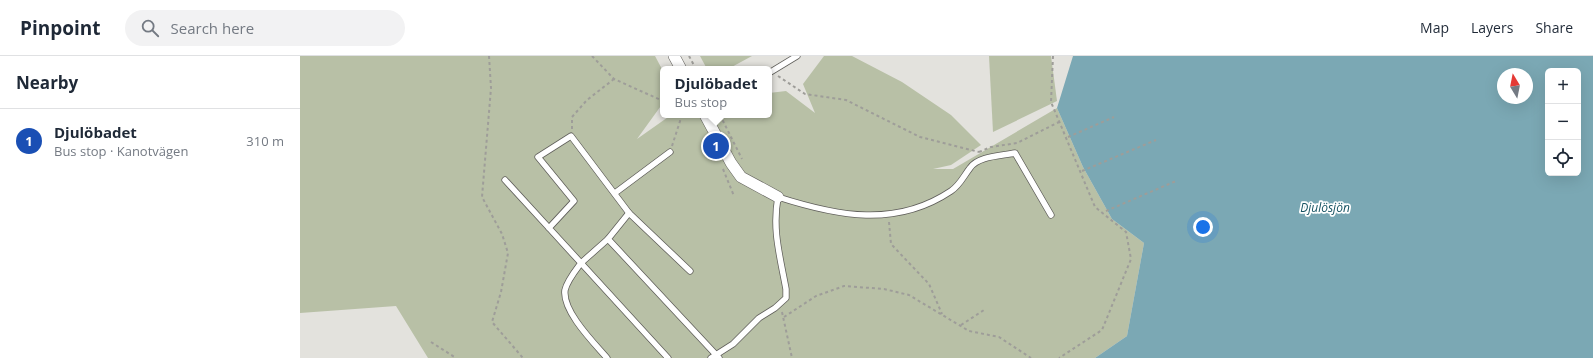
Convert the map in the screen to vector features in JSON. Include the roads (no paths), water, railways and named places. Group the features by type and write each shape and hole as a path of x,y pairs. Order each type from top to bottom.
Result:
{"street":[{"path":"674,56 679,66"},
{"path":"707,118 731,163 741,177 778,197"}],"lane":[{"path":"772,71 797,56"},
{"path":"549,228 574,201 538,156 571,136 629,212 690,271"},
{"path":"615,193 670,152"},
{"path":"608,239 715,357 733,344 759,318 786,298 786,289 776,237 776,210 778,197 801,204 852,214 873,216 888,215 922,206 951,192 961,182 969,168 978,161 1015,153 1051,215"},
{"path":"505,180 668,358"},
{"path":"607,358 573,318 565,291 570,279 581,263 608,239 629,212"}],"water":[{"name":"Djulösjön","path":"1073,56 1593,56 1593,358 1095,358 1127,336 1144,243 1112,219 1083,167 1057,108"}],"place":[{"name":"Djulöbadet","path":"716,146"}]}
